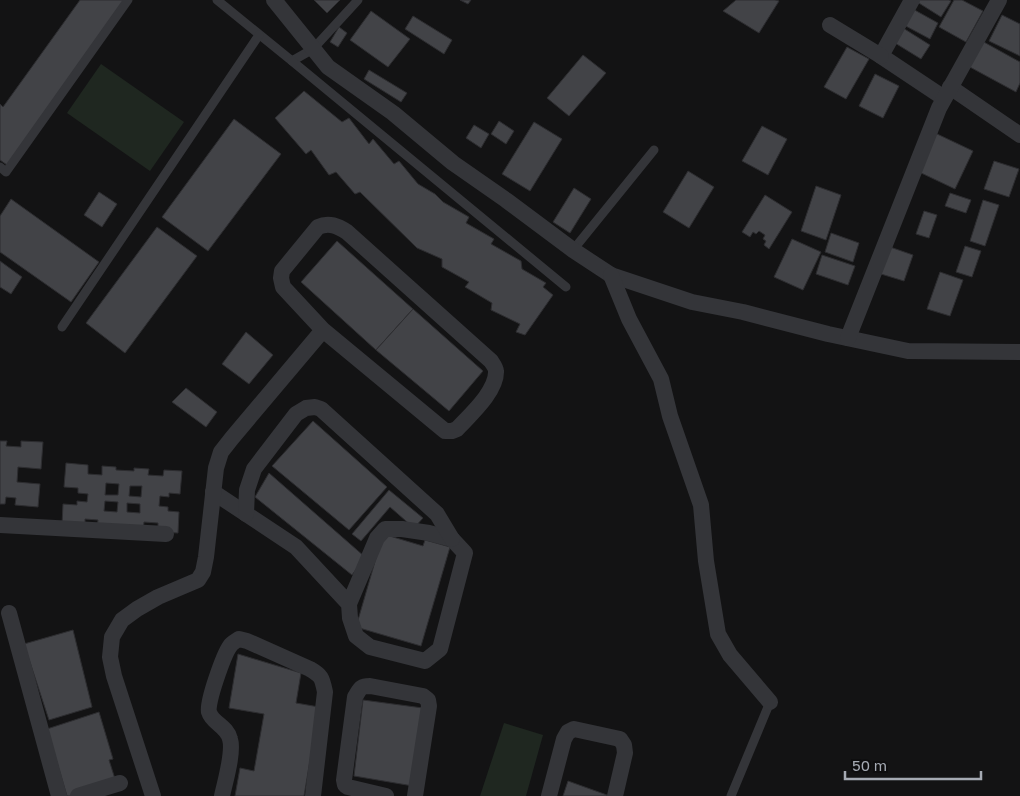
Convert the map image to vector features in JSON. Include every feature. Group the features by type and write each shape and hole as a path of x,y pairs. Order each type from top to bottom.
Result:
{"street":[{"path":"274,0 328,67 393,113 453,163 611,276 692,302 744,312 908,351 1020,352"},
{"path":"882,56 912,0"},
{"path":"848,338 939,108 999,0"},
{"path":"830,25 1020,135"},
{"path":"324,224 339,227 347,232 491,361 496,370 495,379 488,394 457,429 445,431 323,330 282,287 281,278 282,271 318,227 324,224"},
{"path":"611,276 629,319 661,379 670,416 701,504 706,561 718,634 730,655 770,702"},
{"path":"152,796 114,676 110,657 112,637 122,620 137,609 158,597 198,580 203,572 206,557 216,468 221,452 323,330"},
{"path":"246,514 247,490 254,468 296,414 306,408 315,407 321,409 437,514 452,539 465,553 440,649 424,662 370,647 356,636 350,618 349,604 377,538 385,529 402,529 430,533 452,539"},
{"path":"213,492 296,547 349,604"},
{"path":"0,525 166,534"},
{"path":"9,613 59,796"},
{"path":"222,796 230,754 230,738 228,732 208,711 209,701 226,654 231,644 239,639 310,669 319,674 322,679 325,692 313,796"},
{"path":"386,796 348,787 344,780 355,697 364,686 423,696 428,700 429,706 415,796"},
{"path":"549,796 564,739 568,732 574,729 620,739 624,745 625,753 615,796"},
{"path":"78,796 120,783"}],"lane":[{"path":"0,167 6,172 128,0"},
{"path":"217,0 566,287"},
{"path":"292,61 313,48 358,0"},
{"path":"62,328 259,35"},
{"path":"573,250 654,150"},
{"path":"731,796 770,702"}],"shaded area":[{"path":"101,64 184,122 150,171 67,113"},
{"path":"504,723 543,735 526,796 480,796"}],"building":[{"path":"80,0 126,0 7,165 0,160 0,104 3,107"},
{"path":"314,0 340,0 327,13"},
{"path":"460,0 471,0 468,4"},
{"path":"736,0 779,1 759,33 723,11"},
{"path":"914,0 949,0 951,1 941,17"},
{"path":"954,0 962,0 983,11 966,42 939,27"},
{"path":"911,8 938,23 930,39 902,24"},
{"path":"371,11 410,39 388,67 350,40"},
{"path":"1002,15 1020,24 1020,56 989,41"},
{"path":"413,16 452,40 444,54 405,29"},
{"path":"339,27 347,33 338,47 330,42"},
{"path":"903,28 930,45 921,59 895,43"},
{"path":"982,41 1020,62 1020,83 1016,92 968,66"},
{"path":"847,47 869,59 846,99 824,87"},
{"path":"583,55 606,73 569,116 547,98"},
{"path":"369,70 407,93 401,102 364,79"},
{"path":"875,74 899,86 883,118 859,106"},
{"path":"304,91 342,122 349,118 369,144 373,139 394,164 399,161 418,184 435,194 443,202 469,217 466,223 494,239 491,244 521,261 522,269 546,283 543,287 553,295 525,335 516,332 520,324 491,310 492,303 465,287 469,282 442,267 442,259 417,248 360,192 355,194 336,172 329,175 311,150 306,154 275,118"},
{"path":"234,119 281,154 208,251 162,217"},
{"path":"499,121 514,131 506,144 491,134"},
{"path":"534,122 562,139 530,191 502,174"},
{"path":"474,125 489,134 481,148 466,138"},
{"path":"762,126 787,139 768,175 742,161"},
{"path":"935,133 973,151 955,189 917,171"},
{"path":"994,161 1019,169 1009,197 984,189"},
{"path":"688,171 714,187 689,228 663,212"},
{"path":"816,186 841,195 826,240 801,231"},
{"path":"574,188 591,199 570,233 553,222"},
{"path":"99,192 117,204 102,227 84,215"},
{"path":"950,193 971,200 966,213 945,206"},
{"path":"765,195 792,212 769,249 764,245 766,241 763,239 765,235 759,231 756,234 753,232 750,237 742,232"},
{"path":"11,199 99,262 71,302 0,252 0,216"},
{"path":"983,200 999,205 985,246 970,241"},
{"path":"924,211 937,215 929,238 916,234"},
{"path":"157,227 197,256 125,353 86,323"},
{"path":"831,233 859,243 853,262 825,252"},
{"path":"792,239 821,252 803,290 774,277"},
{"path":"337,241 413,309 376,350 301,282"},
{"path":"965,246 981,251 972,277 956,272"},
{"path":"890,247 913,255 904,281 881,274"},
{"path":"822,255 855,266 848,285 816,274"},
{"path":"0,261 22,277 11,294 0,287"},
{"path":"940,272 963,280 950,316 927,309"},
{"path":"413,309 483,371 449,411 376,350"},
{"path":"246,332 273,355 249,384 222,364"},
{"path":"186,388 217,412 206,427 172,402"},
{"path":"313,421 387,487 349,530 272,466"},
{"path":"0,441 7,441 6,446 21,447 21,441 43,442 41,469 18,467 17,482 40,484 38,507 15,505 16,498 6,497 5,504 0,504"},
{"path":"66,463 88,465 88,474 102,475 102,466 116,467 116,470 134,471 134,468 149,469 148,475 163,476 164,470 182,471 180,494 169,493 169,497 160,496 159,506 168,507 168,511 179,512 178,533 158,532 158,523 144,522 143,531 97,528 98,520 85,519 85,527 62,525 63,504 77,505 77,501 87,502 88,494 78,493 78,488 64,487","holes":["106,483 119,484 118,495 105,495","130,486 142,486 141,497 129,496","105,501 118,502 117,512 104,511","127,503 140,504 140,513 127,512"]},
{"path":"269,473 365,557 352,575 255,497"},
{"path":"389,490 423,518 414,528 390,507 361,541 352,534"},
{"path":"383,534 423,546 425,540 450,547 421,646 356,627"},
{"path":"73,630 92,707 49,720 24,644"},
{"path":"238,654 301,673 296,703 319,707 304,796 235,796 240,768 254,771 264,714 229,708"},
{"path":"363,700 423,708 413,786 354,776"},
{"path":"99,712 113,759 109,760 116,782 67,796 47,729"},
{"path":"568,781 607,795 607,796 563,796"}]}
